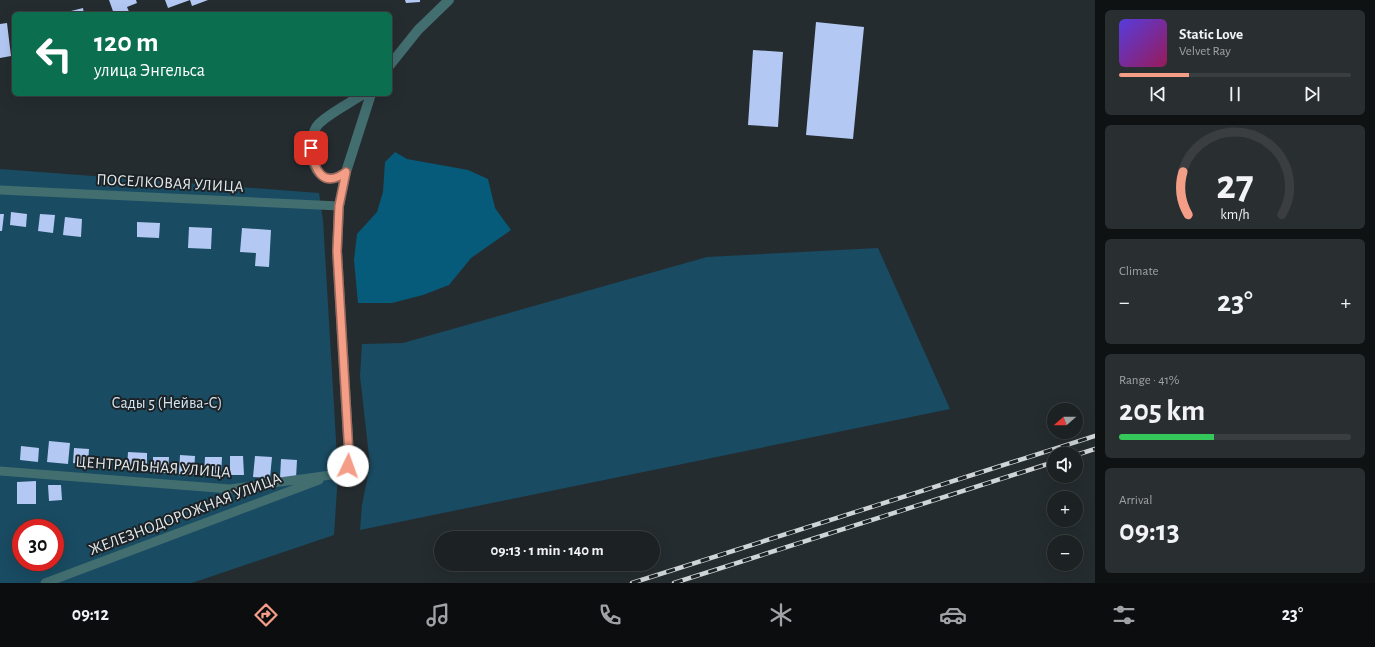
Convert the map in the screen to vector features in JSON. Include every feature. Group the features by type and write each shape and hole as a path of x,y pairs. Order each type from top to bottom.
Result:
{"street":[{"path":"392,62 418,30 449,0"},
{"path":"346,172 340,177 329,178 321,176 316,171 311,148 312,137 318,125 360,96"},
{"path":"348,466 349,447 338,287 339,206 346,172 370,96"}],"lane":[{"name":"ПОСЕЛКОВАЯ УЛИЦА","path":"0,190 339,206"},
{"name":"ЦЕНТРАЛЬНАЯ УЛИЦА","path":"0,471 230,489 335,474 343,471 348,466"},
{"name":"ЖЕЛЕЗНОДОРОЖНАЯ УЛИЦА","path":"45,583 335,474"}],"green space":[{"name":"Сады 5 (Нейва-С)","path":"0,169 319,193 323,220 338,474 334,535 192,583 0,583"},
{"path":"878,248 950,409 360,530 362,505 370,465 360,376 362,344 403,343 707,257"}],"shaded area":[{"path":"395,152 407,159 468,170 488,179 495,208 511,230 471,258 449,285 423,295 392,303 358,303 354,260 357,234 377,212 383,192 385,162"}],"building":[{"path":"109,0 136,0 137,3 127,7 129,12 113,12"},
{"path":"165,0 190,0 168,8"},
{"path":"190,0 208,0 192,6"},
{"path":"405,0 420,0 420,2 406,3"},
{"path":"83,8 84,12 67,12"},
{"path":"816,22 864,27 853,139 806,135"},
{"path":"7,23 11,56 0,58 0,24"},
{"path":"753,50 783,52 778,127 748,125"},
{"path":"11,212 27,214 26,227 10,225"},
{"path":"0,214 4,214 2,231 0,231"},
{"path":"40,214 55,215 53,233 38,231"},
{"path":"65,217 82,219 81,237 63,235"},
{"path":"137,222 160,223 159,238 137,237"},
{"path":"189,227 212,228 211,249 188,248"},
{"path":"242,228 271,230 269,267 255,266 256,253 240,252"},
{"path":"49,441 70,443 68,464 47,462"},
{"path":"21,446 39,448 38,462 20,460"},
{"path":"74,448 89,449 88,465 73,463"},
{"path":"128,452 147,453 147,470 127,469"},
{"path":"180,455 195,456 194,475 179,474"},
{"path":"230,456 243,456 244,475 230,475"},
{"path":"255,456 272,457 270,478 253,477"},
{"path":"153,457 169,457 168,473 153,472"},
{"path":"205,457 222,457 221,475 204,475"},
{"path":"281,459 297,460 296,478 280,478"},
{"path":"36,481 36,504 17,504 17,482"},
{"path":"48,485 61,485 62,500 49,501"}],"railway":[{"path":"632,583 1095,436"},
{"path":"1083,453 1095,449"},
{"path":"674,583 1047,464"}],"route":[{"path":"311,148 316,171 321,176 329,178 340,177 346,172 339,206 337,251 349,455 348,466"}]}
